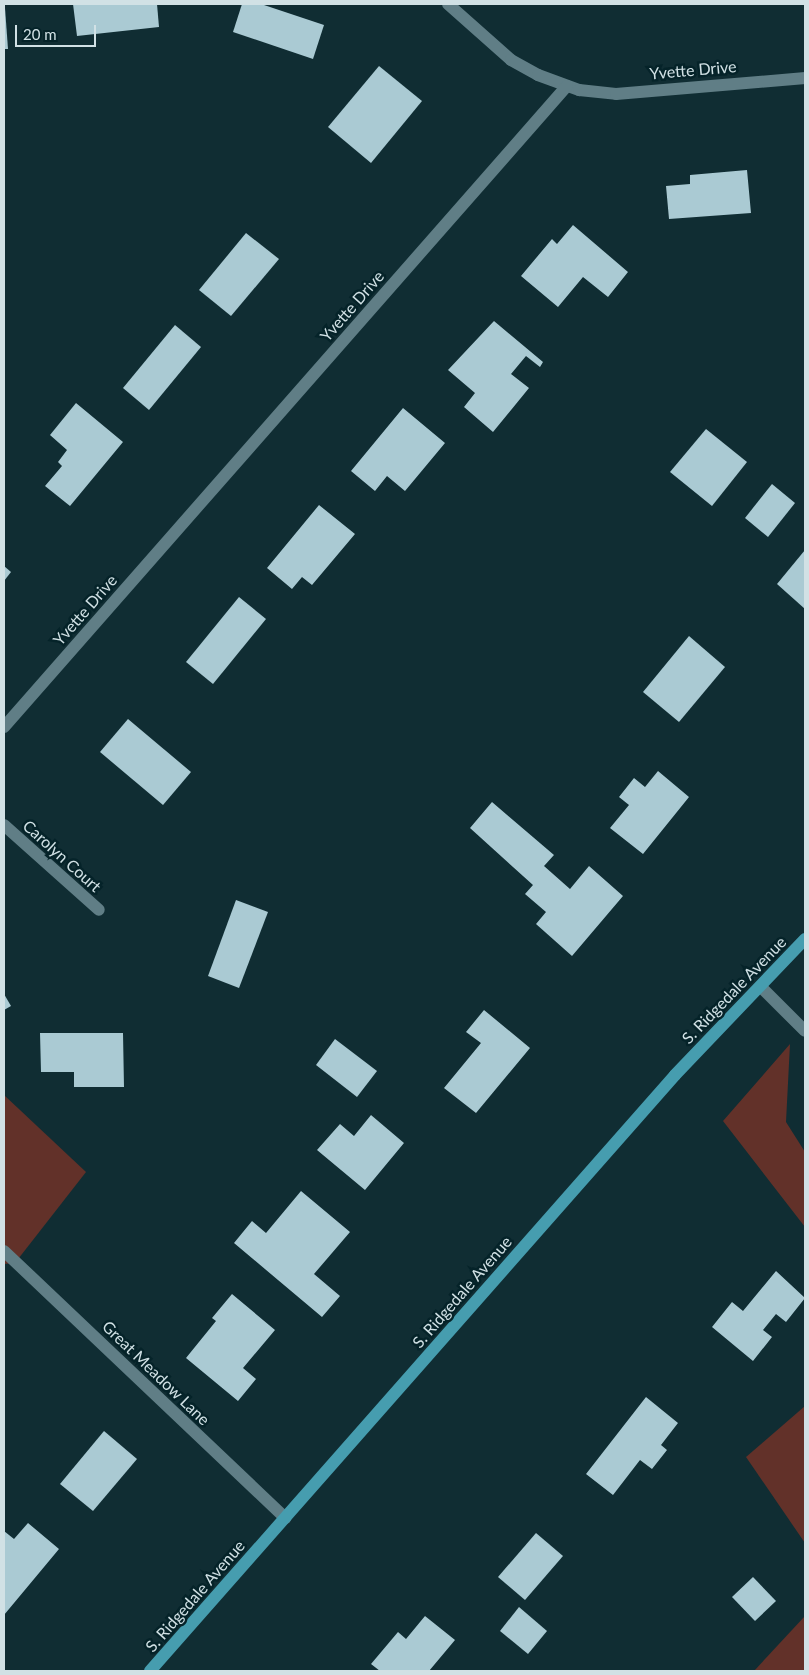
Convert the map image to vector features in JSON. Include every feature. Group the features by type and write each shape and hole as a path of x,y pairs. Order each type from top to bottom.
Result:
{"main road":[{"name":"S. Ridgedale Avenue","path":"150,1671 675,1075 805,939"}],"street":[{"path":"448,4 511,60 538,75 567,86"},
{"name":"Yvette Drive","path":"4,727 567,86 616,94 805,78"},
{"name":"Carolyn Court","path":"4,825 99,910"},
{"path":"761,987 805,1031"},
{"name":"Great Meadow Lane","path":"4,1251 285,1518"}],"shaded area":[{"path":"790,1044 786,1122 805,1152 805,1227 723,1121"},
{"path":"4,1095 86,1172 15,1263 4,1264"},
{"path":"805,1406 805,1543 746,1457"},
{"path":"805,1616 805,1671 754,1671"}],"building":[{"path":"73,4 157,4 159,27 77,36"},
{"path":"242,4 261,4 324,25 313,59 233,32"},
{"path":"5,8 8,49 4,49"},
{"path":"379,66 422,101 371,163 328,127"},
{"path":"747,170 751,213 669,219 666,186 690,184 690,175"},
{"path":"573,225 628,272 608,297 583,277 558,307 521,276 552,239 557,244"},
{"path":"246,233 279,259 231,316 199,290"},
{"path":"494,321 543,362 540,367 526,356 511,374 529,388 493,432 464,407 475,393 448,370"},
{"path":"175,325 201,347 149,410 123,388"},
{"path":"76,403 123,442 70,506 45,486 62,466 58,462 67,450 50,435"},
{"path":"403,408 445,443 405,491 387,476 375,491 351,471"},
{"path":"706,429 747,462 712,506 670,472"},
{"path":"772,484 795,503 768,537 745,518"},
{"path":"319,505 355,534 312,585 302,577 292,589 267,568"},
{"path":"805,550 805,609 777,584"},
{"path":"4,566 11,572 4,581"},
{"path":"239,597 266,619 213,684 186,662"},
{"path":"689,636 725,667 679,722 643,692"},
{"path":"128,719 191,772 163,805 100,752"},
{"path":"658,771 689,797 643,854 610,828 629,805 619,797 634,778 645,787"},
{"path":"492,802 554,855 544,866 570,889 589,866 623,896 572,956 536,924 546,912 525,894 533,885 470,828"},
{"path":"236,900 268,912 239,988 208,976"},
{"path":"4,994 11,1006 4,1010"},
{"path":"484,1010 530,1048 476,1113 444,1088 481,1043 466,1032"},
{"path":"40,1033 123,1033 124,1087 74,1087 74,1072 41,1072"},
{"path":"335,1039 377,1071 357,1097 316,1065"},
{"path":"371,1115 404,1143 365,1190 317,1150 340,1124 354,1136"},
{"path":"301,1191 350,1232 314,1274 340,1296 322,1317 234,1243 252,1221 266,1233"},
{"path":"776,1271 805,1298 786,1322 776,1314 763,1330 772,1337 753,1361 712,1327 732,1302 743,1311"},
{"path":"232,1294 275,1330 243,1368 256,1379 238,1401 186,1358 216,1321 212,1318"},
{"path":"646,1397 678,1423 661,1445 667,1450 652,1469 640,1460 613,1495 586,1474"},
{"path":"104,1431 137,1459 93,1511 60,1484"},
{"path":"28,1523 59,1549 4,1615 4,1531 14,1539"},
{"path":"536,1533 563,1556 525,1600 498,1577"},
{"path":"753,1577 776,1601 755,1621 732,1597"},
{"path":"519,1607 547,1631 528,1654 500,1631"},
{"path":"425,1616 455,1640 429,1671 380,1671 371,1664 398,1632 406,1639"}]}
